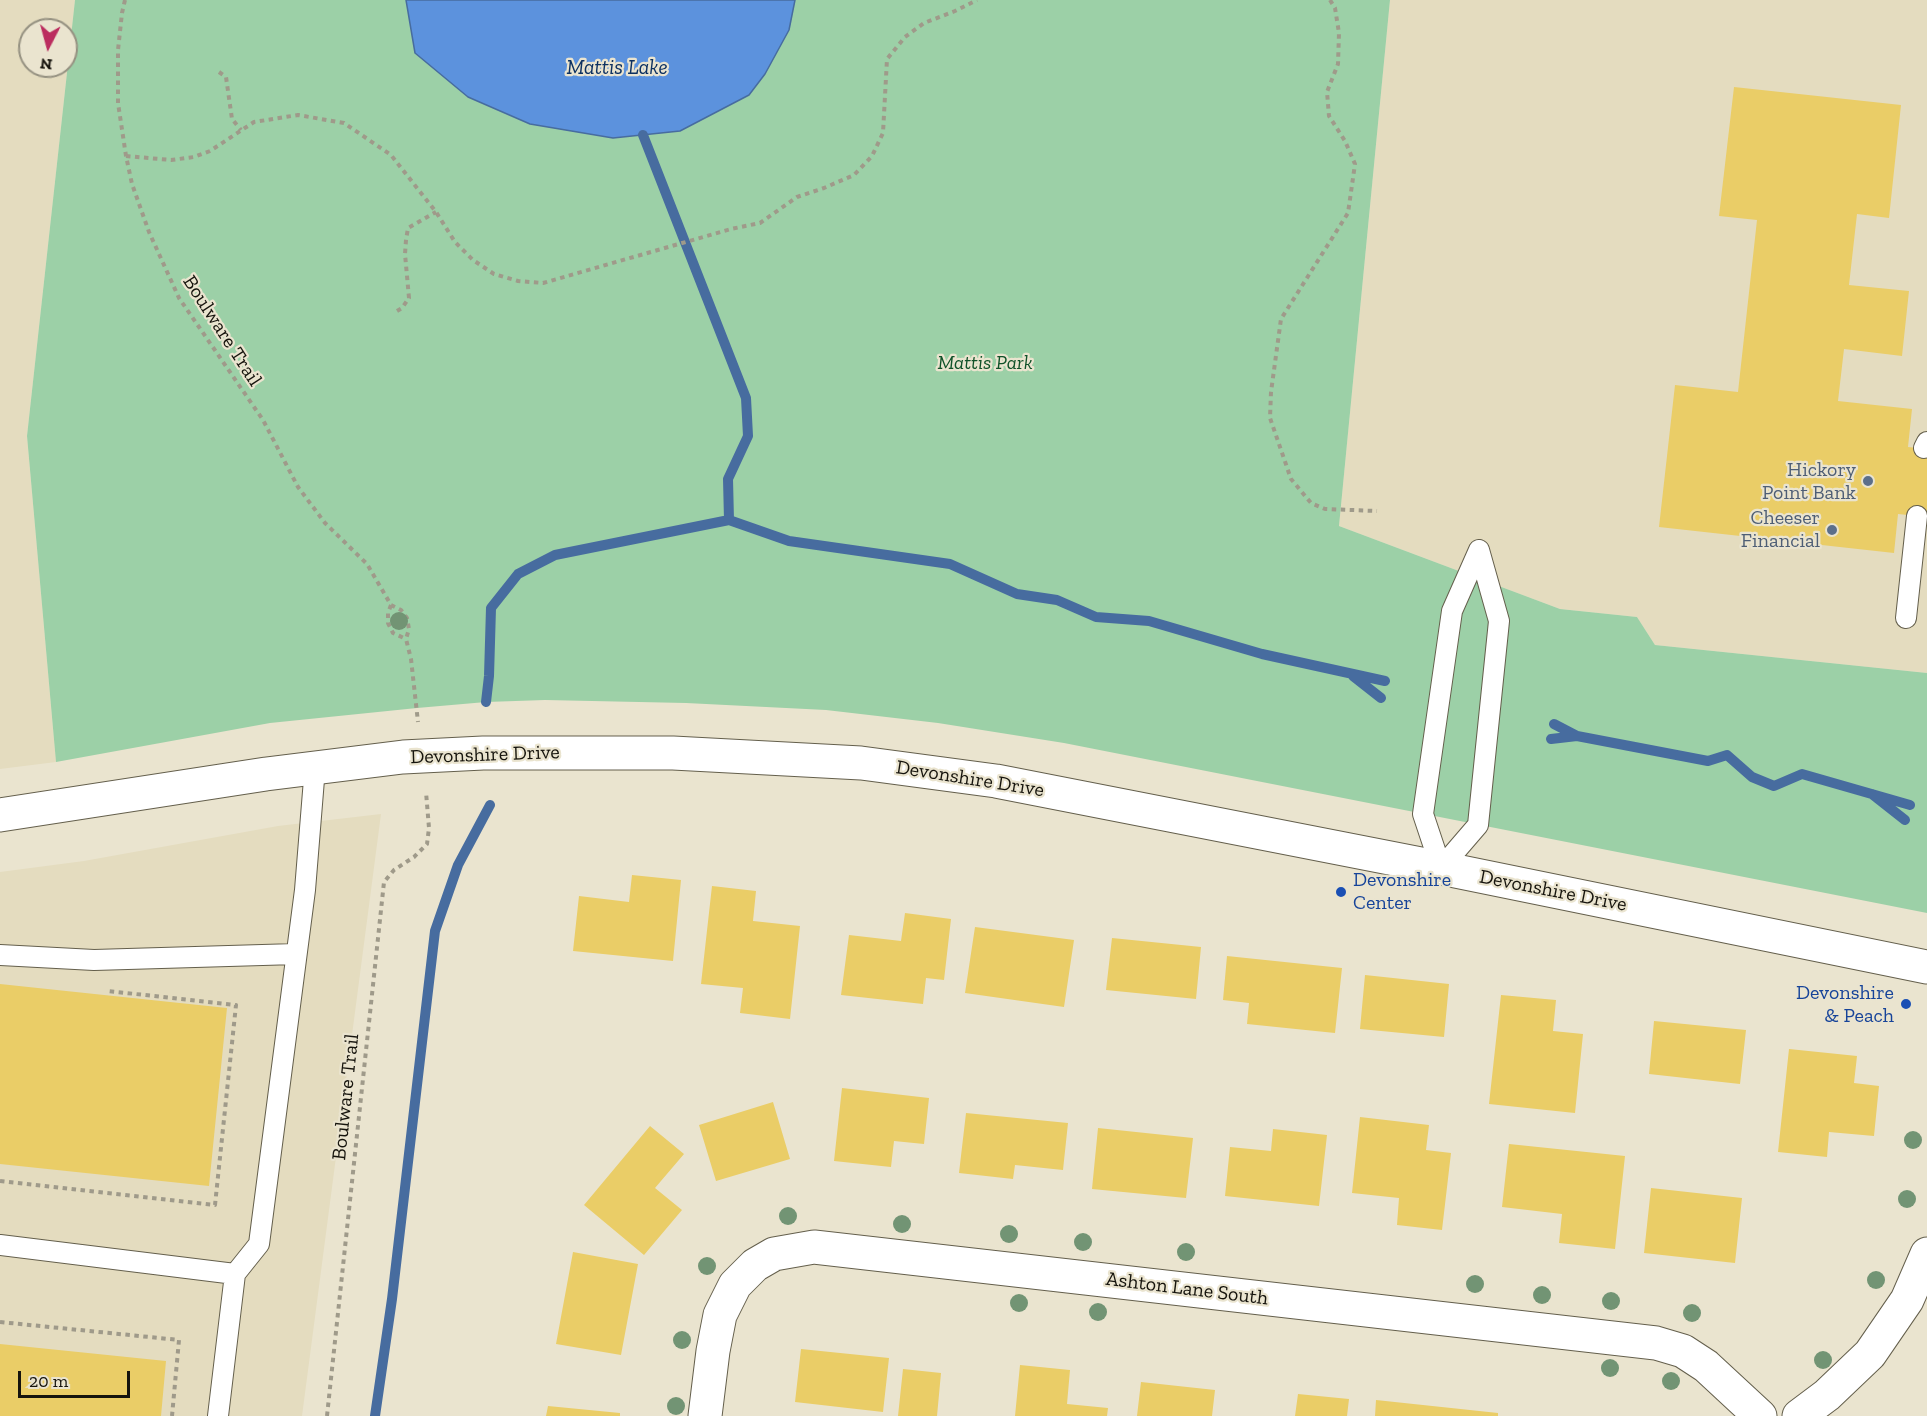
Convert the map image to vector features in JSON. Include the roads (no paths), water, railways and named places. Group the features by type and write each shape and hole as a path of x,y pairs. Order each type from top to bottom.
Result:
{"street":[{"name":"Devonshire Drive","path":"0,816 315,767 402,757 536,753 673,753 861,763 996,781 1441,868 1927,967"},
{"name":"Ashton Lane South","path":"705,1416 720,1314 735,1285 755,1265 774,1254 814,1247 1656,1343 1683,1351 1706,1366 1760,1416"},
{"path":"1799,1416 1827,1395 1870,1354 1907,1300 1927,1254"}],"lane":[{"path":"1906,618 1917,516"},
{"path":"1479,550 1499,621 1478,825 1441,868 1423,814 1452,611 1479,550"},
{"path":"218,1416 235,1274 259,1244 304,890 315,767"},
{"path":"0,955 94,960 296,954"},
{"path":"0,1245 235,1274"}],"water":[{"name":"Mattis Lake","path":"406,0 795,0 789,30 765,74 749,95 680,131 613,138 530,124 468,97 415,53"}],"waterway":[{"path":"643,135 746,398 748,436 728,479 729,520"},
{"path":"486,702 491,608 518,574 555,555 729,520 789,541 950,564 1017,594 1057,600 1096,617 1149,621 1262,654 1385,681"},
{"path":"1353,676 1381,698"},
{"path":"1554,724 1577,736 1708,761 1727,755 1752,777 1774,786 1802,774 1910,805"},
{"path":"1551,739 1577,736"},
{"path":"1872,794 1905,820"},
{"path":"375,1416 392,1299 435,931 458,865 490,805"}],"place":[{"name":"Hickory Point Bank","path":"1868,481"},
{"name":"Cheeser Financial","path":"1832,530"},
{"name":"Devonshire Center","path":"1341,892"},
{"name":"Devonshire & Peach","path":"1906,1004"}],"park label":[{"name":"Mattis Park","path":"985,363"}]}
